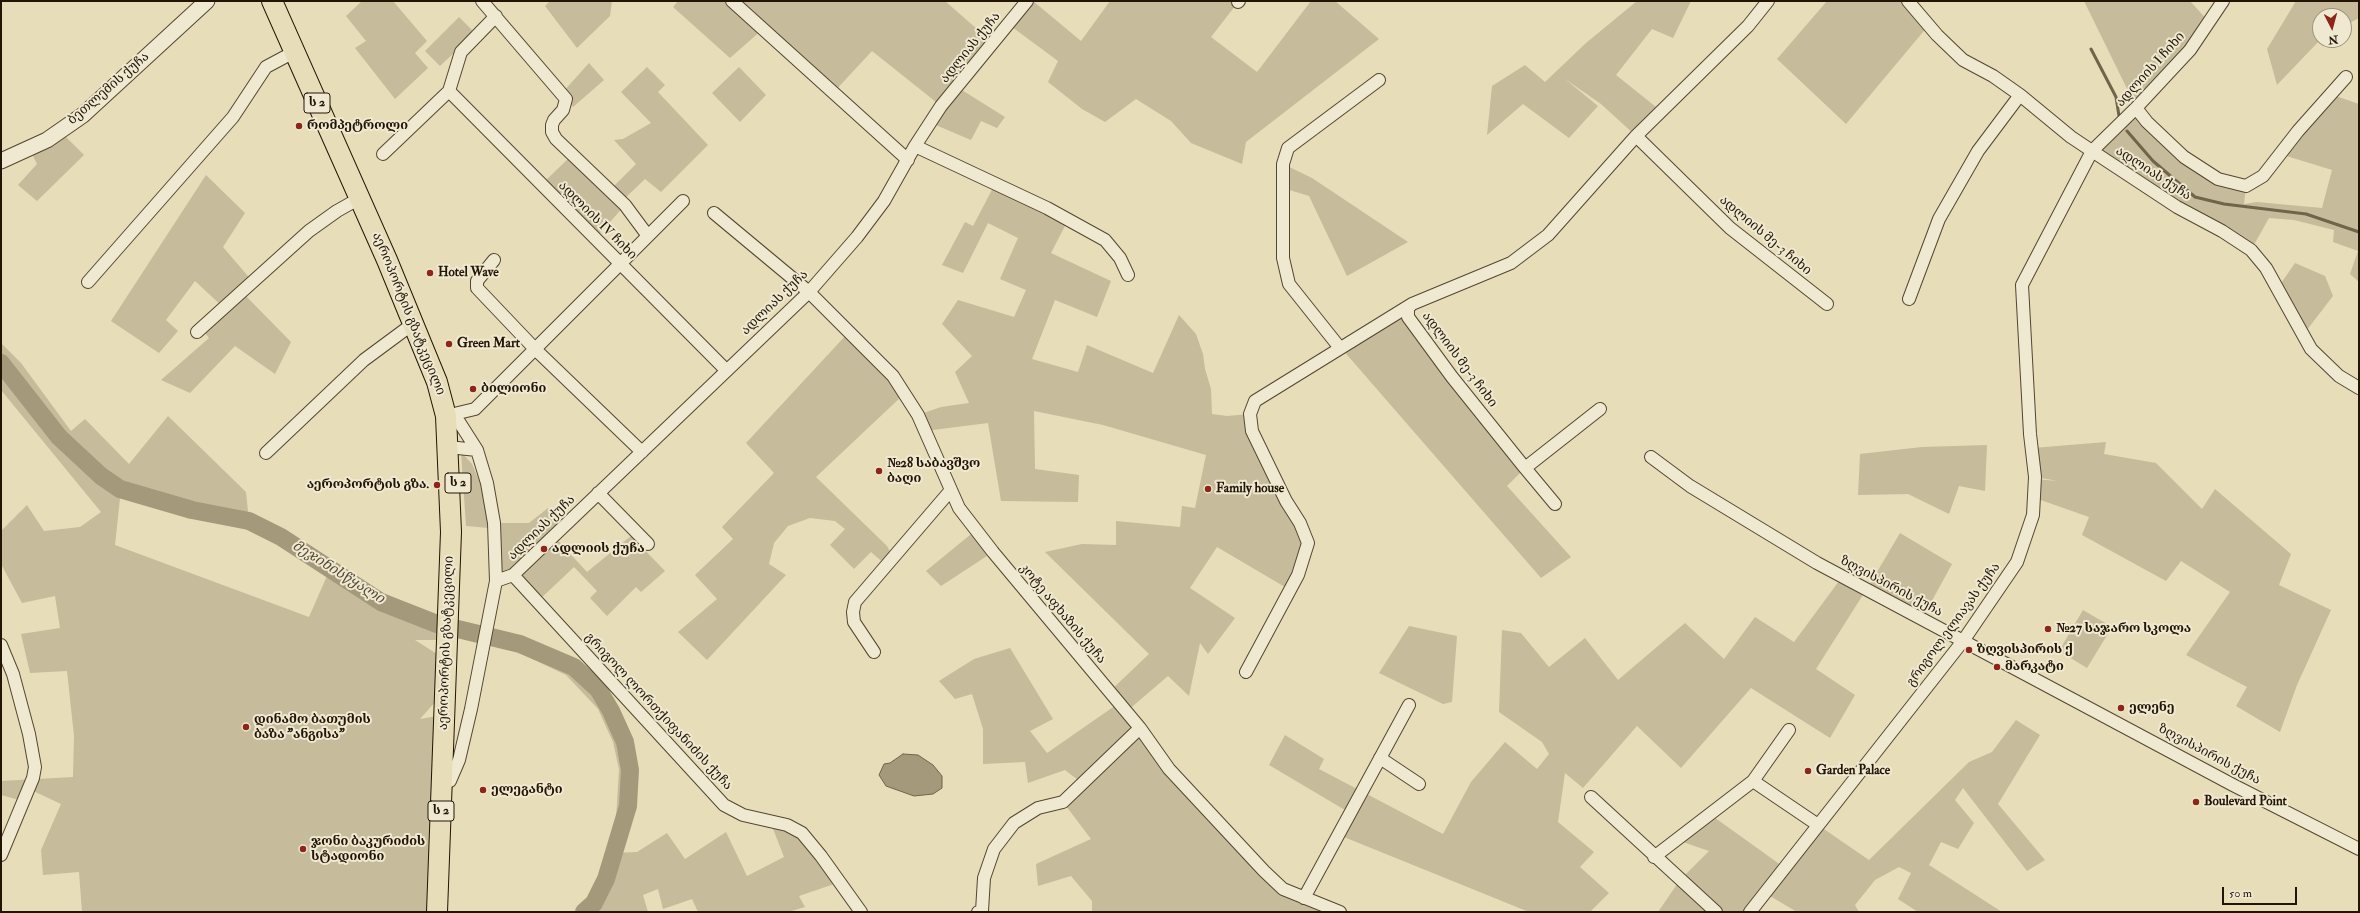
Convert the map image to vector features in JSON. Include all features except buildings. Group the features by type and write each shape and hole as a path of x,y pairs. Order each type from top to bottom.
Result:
{"highway":[{"name":"აეროპორტის გზატკეცილი","path":"272,1 414,323 437,382 452,447 459,532 452,612 437,912"},
{"name":"აეროპორტის გზატკეცილი","path":"282,1 421,319 445,379 454,414 452,447"},
{"name":"აეროპორტის გზატკეცილი","path":"445,912 450,781 451,645"}],"street":[{"name":"ბეთლემის ქუჩა","path":"1,161 47,140 83,115 207,1"},
{"path":"482,1 566,99 563,110 552,126 552,132 556,139 625,204 648,236"},
{"path":"732,1 908,160"},
{"name":"ადლიას ქუჩა","path":"496,581 513,575 809,292 857,237 884,201 915,146 941,106 1027,1"},
{"name":"ადლიის მე-3 ჩიხი","path":"1525,468 1452,377 1408,316 1408,308 1412,304 1511,263 1548,234 1636,136 1748,26 1768,1"},
{"name":"ადლიას ქუჩა","path":"1908,1 1937,35 1964,60 1993,76 2020,95 2071,137 2177,208 2222,231 2252,250 2266,268 2311,349 2339,376 2359,388"},
{"name":"ადლიის I ჩიხი","path":"2092,151 2136,108 2190,50 2223,1"},
{"path":"383,154 449,91 461,52 496,16"},
{"path":"88,282 232,117 266,67 294,52"},
{"path":"2136,108 2147,122 2184,157 2218,179 2246,186 2263,176 2298,131 2346,76"},
{"path":"1340,348 1289,284 1283,258 1283,164 1288,148 1379,80"},
{"name":"ადლიის IV ჩიხი","path":"449,91 620,265 726,370"},
{"path":"1909,299 1939,219 1978,151 2020,95"},
{"name":"ადლიის მე-3 ჩიხი","path":"1636,136 1730,228 1827,304"},
{"path":"915,146 1047,208 1105,240 1120,258 1128,275"},
{"name":"გრიგოლ ელიავას ქუჩა","path":"1750,912 1963,640 2017,562 2033,515 2035,478 2030,434 2022,285 2092,151"},
{"path":"197,332 309,231 337,211 360,198"},
{"path":"450,781 463,744 496,581 494,523 487,483 477,450 454,414 475,409 536,350 683,201"},
{"name":"კოტე აფხაზის ქუჩა","path":"714,213 754,248 809,292 893,376 918,415 959,508 993,552 1140,728 1169,769 1264,871 1283,889 1340,912"},
{"path":"494,260 477,281 477,288 536,350 642,452"},
{"path":"1246,672 1298,575 1308,543 1300,523 1286,501 1252,431 1250,414 1255,401 1412,304"},
{"path":"266,453 364,360 414,323"},
{"path":"1555,504 1525,468 1600,409"},
{"path":"452,447 477,450"},
{"name":"ზღვისპირის ქუჩა","path":"1651,457 1690,486 1817,563 2359,849"},
{"path":"874,652 854,622 853,612 855,602 950,490"},
{"path":"598,493 648,544"},
{"name":"გრიგოლ ლორთქიფანიძის ქუჩა","path":"513,575 724,805 743,815 786,825 802,833 821,856 860,912"},
{"path":"1,645 13,674 29,734 34,767 33,778 1,855"},
{"path":"1304,898 1409,705"},
{"path":"982,912 984,878 994,849 1014,823 1038,808 1063,802 1140,728"},
{"path":"1654,857 1753,782 1789,730"},
{"path":"1380,758 1419,784"},
{"path":"1753,782 1818,825"},
{"path":"1591,797 1654,857 1716,912"}],"shaded area":[{"path":"362,1 393,1 427,41 415,53 428,68 395,99 355,48 366,41 346,16"},
{"path":"550,1 612,1 610,16 577,48 545,6"},
{"path":"678,1 945,1 993,43 957,87 1005,117 997,128 981,121 971,140 931,123 941,106 872,51 833,93 763,29 730,58 673,7"},
{"path":"1027,1 1033,1 1081,41 1110,1 1239,1 1211,37 1257,72 1311,1 1335,1 1379,39 1246,142 1242,164 1191,143 1171,121 1136,99 1105,122 1082,109 1048,82 1058,61 1008,24"},
{"path":"1637,1 1691,1 1673,38 1652,29 1616,75 1661,111 1635,135 1601,104 1565,79 1598,106 1569,138 1523,104 1487,135 1492,86 1525,65 1545,82 1586,43"},
{"path":"1827,1 1906,1 1928,26 1846,124 1777,59"},
{"path":"2084,1 2190,1 2209,22 2136,108 2184,157 2246,186 2244,204 2257,202 2322,208 2332,170 2280,154 2330,94 2359,104 2359,282 2350,274 2358,251 2333,242 2334,230 2294,220 2269,218 2251,250 2092,151 2136,107"},
{"path":"2296,1 2359,1 2359,18 2352,22 2352,8 2312,8 2312,48 2277,85 2267,49"},
{"path":"459,17 475,33 440,66 425,51"},
{"path":"589,63 604,80 573,107 562,93"},
{"path":"647,67 665,85 658,92 708,145 661,192 645,179 622,201 625,205 595,239 541,185 572,155 610,190 636,164 614,140 623,139 651,123 621,92"},
{"path":"739,67 766,95 740,122 712,93"},
{"path":"60,131 84,155 37,201 18,185 37,164 29,148"},
{"path":"1283,164 1312,178 1408,242 1347,276 1309,196 1283,188"},
{"path":"206,175 245,213 223,247 253,282 242,292 291,342 275,374 235,346 190,393 161,380 209,338 201,328 224,308 195,281 166,320 178,331 159,353 111,321"},
{"path":"995,184 1068,220 1051,253 1111,281 1097,317 1055,300 1032,359 1078,372 1087,345 1153,373 1179,315 1196,334 1203,354 1205,369 1211,389 1212,414 1227,416 1250,414 1306,535 1290,590 1217,547 1190,588 1235,618 1208,654 1200,643 1189,696 1168,676 1126,712 1264,871 1321,905 1317,912 1092,912 1092,901 1071,876 1038,886 1036,864 1091,839 1063,802 1082,783 1065,770 1028,783 1025,762 983,764 983,729 972,694 955,699 939,681 974,659 1010,648 1053,719 1030,731 1047,753 1119,703 1109,692 1149,654 1045,552 1082,544 1116,545 1116,521 1180,527 1182,506 1195,508 1206,455 1103,425 1034,411 1035,469 1079,475 1078,502 1001,501 988,423 925,431 918,415 941,407 969,403 955,372 972,356 942,324 958,300 1014,317 1026,290 1000,279 1018,238 988,223 963,273 942,265 965,222 973,226"},
{"path":"2295,263 2325,276 2333,296 2303,335 2277,289"},
{"path":"1409,309 1525,468 1507,486 1571,557 1541,578 1342,349"},
{"path":"848,333 882,370 902,396 816,477 887,546 893,557 886,565 871,552 854,569 830,545 845,529 835,521 810,518 788,526 774,543 769,564 786,575 707,660 678,632 717,599 695,575 733,539 722,527 774,473 746,443"},
{"name":"დინამო ბათუმის ბაზა \"ანგისა\"","path":"1,343 21,363 71,431 85,419 129,464 168,416 246,492 249,521 192,510 121,489 115,545 309,617 330,569 381,602 437,624 437,640 415,640 437,654 436,701 420,719 437,716 433,912 82,912 79,872 43,875 41,850 61,804 29,789 23,801 1,795 1,781 73,777 74,736 67,671 30,673 21,634 60,628 55,596 22,603 1,564 1,531 27,505 44,531 80,527 101,512 1,390"},
{"path":"2106,442 2104,454 2156,463 2202,509 2215,489 2291,554 2279,585 2331,610 2297,685 2280,732 2236,706 2247,687 2186,655 2230,592 2181,561 2166,581 2082,535 2089,517 2035,498 2035,479 2058,481 2036,477 2033,448"},
{"path":"1987,445 1985,491 1959,486 1949,514 1908,494 1858,495 1860,454 1922,447"},
{"path":"461,452 472,464 484,492 489,528 466,526"},
{"path":"548,508 563,526 553,535 587,572 631,536 665,571 641,592 636,587 607,616 590,598 597,591 574,567 537,602 513,575 496,581 494,523 529,523"},
{"path":"976,530 993,552 941,586 926,571"},
{"path":"1900,533 1952,564 1922,619 1867,589"},
{"path":"1842,577 1866,590 1816,669 1855,695 1830,738 1751,688 1681,768 1637,726 1583,788 1565,773 1558,822 1594,852 1580,867 1609,893 1590,912 1529,912 1339,835 1350,813 1269,765 1285,735 1324,759 1319,769 1443,834 1471,782 1505,742 1537,769 1549,754 1542,742 1499,712 1502,630 1521,633 1549,667 1585,638 1618,680 1685,623 1724,659 1755,617 1794,642"},
{"path":"2083,610 2112,627 2087,668 2059,651"},
{"path":"1409,626 1457,636 1452,702 1443,704 1379,673"},
{"path":"496,638 520,644 574,667 598,689 611,711 625,742 630,770 628,806 614,853 619,769 613,742 598,709 566,675 509,648"},
{"path":"2016,720 2040,735 1998,804 2045,860 2027,871 1963,788 1955,800 1974,823 1958,849 1941,842 1929,865 2002,912 1918,912 1898,899 1911,873 1899,867 1875,880 1855,905 1859,912 1797,912 1765,893 1750,912 1658,912 1680,880 1709,851 1677,840 1711,815 1785,868 1818,825 1869,860 1969,762 1992,752"},
{"path":"903,754 918,755 933,765 942,776 942,788 933,794 914,796 886,786 879,775 884,764 890,763"},
{"path":"770,821 787,825 840,882 799,896 805,907 788,912 698,912 692,899 663,909 658,889 643,895 648,912 580,912 594,903 606,879 614,853 637,852 667,833 685,859 726,832 747,876 784,857"}],"waterway":[{"path":"2091,49 2116,97 2119,116"},
{"path":"2127,131 2153,161 2195,197 2224,204 2306,214 2359,232"},
{"name":"მეჯინისწყალი","path":"1,363 59,437 101,476 120,489 192,510 249,521 281,537 381,602 437,624 520,644 574,667 598,689 611,711 625,742 630,770 628,806 606,879 594,903 584,912"}],"place":[{"name":"რომპეტროლი","path":"299,126"},
{"name":"Hotel Wave","path":"430,273"},
{"name":"Green Mart","path":"449,344"},
{"name":"ბილიონი","path":"473,389"},
{"name":"№28 საბავშვო ბაღი","path":"879,471"},
{"name":"აეროპორტის გზა.","path":"437,485"},
{"name":"Family house","path":"1208,489"},
{"name":"ადლიის ქუჩა","path":"544,549"},
{"name":"№27 საჯარო სკოლა","path":"2048,629"},
{"name":"ზღვისპირის ქ","path":"1969,650"},
{"name":"მარკატი","path":"1997,667"},
{"name":"ელენე","path":"2121,708"},
{"name":"დინამო ბათუმის ბაზა \"ანგისა\"","path":"246,727"},
{"name":"Garden Palace","path":"1808,771"},
{"name":"ელეგანტი","path":"483,790"},
{"name":"Boulevard Point","path":"2196,802"},
{"name":"ჯონი ბაკურიძის სტადიონი","path":"303,849"}]}
